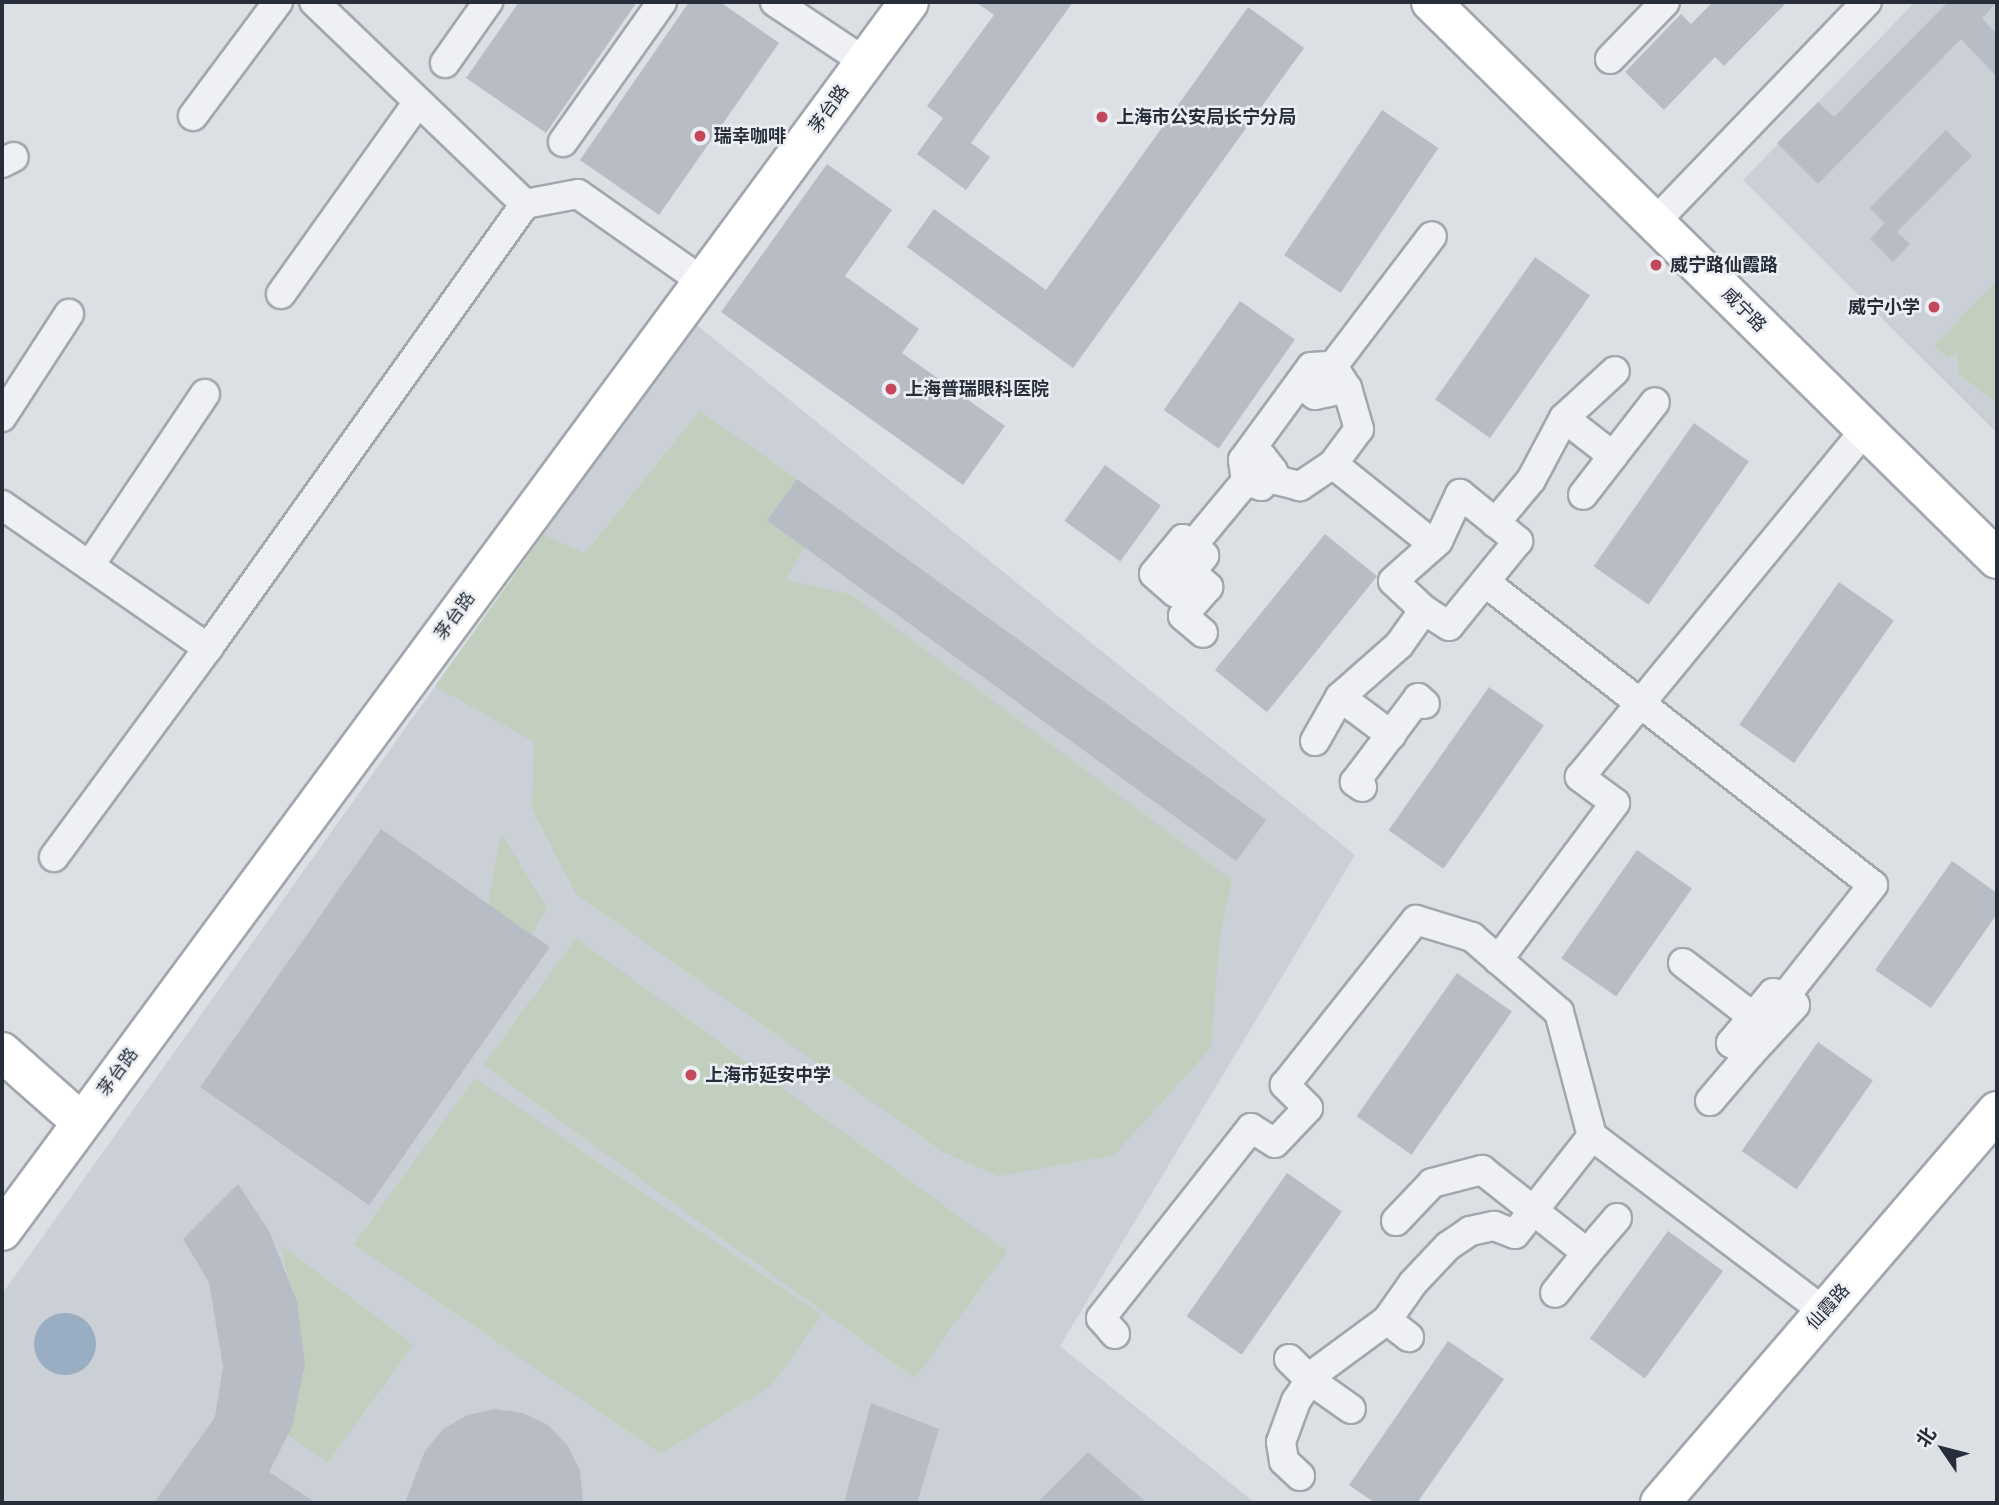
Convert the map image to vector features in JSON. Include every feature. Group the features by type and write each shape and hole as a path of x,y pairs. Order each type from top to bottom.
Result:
{"street":[{"path":"193,116 278,2"},
{"path":"314,2 525,204"},
{"path":"445,64 488,2"},
{"path":"563,142 662,2"},
{"path":"775,2 865,62"},
{"name":"茅台路","path":"2,1231 909,2"},
{"name":"威宁路","path":"1431,2 1997,559"},
{"path":"1610,59 1665,2"},
{"path":"1654,223 1867,2"},
{"path":"281,294 417,103"},
{"path":"54,857 208,648 525,204 578,194 702,281"},
{"path":"1203,633 1183,616 1208,587 1192,559 1252,473 1300,383 1315,395 1340,377 1432,236"},
{"path":"2,417 69,314"},
{"path":"1495,523 1531,480 1563,418 1615,371"},
{"path":"1252,473 1300,486 1333,464 1359,429 1340,377"},
{"path":"90,565 205,394"},
{"path":"1583,495 1655,402"},
{"path":"1563,418 1613,456"},
{"path":"1499,960 1615,803 1580,777 1865,430"},
{"path":"1333,464 1434,545"},
{"path":"1460,494 1518,541 1449,626 1424,610 1393,581 1434,545 1460,494"},
{"path":"2,505 208,648"},
{"path":"1485,582 1873,885 1786,995"},
{"path":"1315,741 1340,697 1399,645 1424,610"},
{"path":"1340,697 1391,735"},
{"path":"1362,787 1354,782 1418,698 1425,705"},
{"path":"1115,1334 1101,1318 1251,1128 1275,1143 1308,1108 1285,1085 1416,920 1472,937 1559,1012 1592,1136 1823,1311"},
{"path":"1683,963 1753,1017"},
{"path":"1710,1101 1795,1005 1786,995 1773,993 1731,1043 1750,1054"},
{"path":"2,1052 81,1122"},
{"name":"仙霞路","path":"1661,1503 1823,1311 1898,1231 1997,1111"},
{"path":"1300,1476 1284,1461 1281,1442 1310,1380 1398,1328 1413,1283 1448,1247 1470,1231 1494,1226 1515,1234 1592,1136"},
{"path":"1396,1221 1432,1183 1482,1170 1587,1253"},
{"path":"1555,1293 1617,1218"},
{"path":"1289,1359 1310,1380 1351,1409"}],"shaded area":[{"name":"威宁小学","path":"1915,2 1997,2 1997,433 1743,180"},
{"name":"上海市延安中学","path":"694,323 1355,855 1060,1346 1255,1503 2,1503 2,1294"}],"green space":[{"path":"1997,280 1997,403 1959,374 1957,352 1948,358 1934,346"},
{"path":"700,411 797,479 767,520 805,548 785,579 852,595 1232,880 1220,935 1211,1048 1114,1155 999,1176 945,1153 576,894 532,809 534,742 435,686 543,535 585,553"},
{"path":"501,833 547,908 532,935 488,904"},
{"path":"576,938 1007,1251 915,1378 484,1065"},
{"path":"475,1078 822,1315 772,1385 661,1454 354,1244"},
{"path":"281,1245 413,1345 328,1462 288,1435 302,1342"}],"water":[{"path":"59,1313 71,1313 87,1322 94,1332 94,1356 87,1366 71,1375 59,1375 48,1370 39,1361 34,1350 34,1338 39,1327 48,1318"}],"building":[{"path":"519,2 637,2 546,133 466,78"},
{"path":"689,2 720,2 779,43 659,215 580,160"},
{"path":"976,2 1073,2 971,143 990,157 966,190 917,154 943,118 927,106 994,15"},
{"path":"1713,2 1787,2 1724,66 1715,57 1664,110 1625,72 1681,14 1691,24"},
{"path":"1948,2 1997,2 1982,18 1997,35 1997,77 1961,39 1818,184 1777,143 1818,102 1834,117"},
{"path":"1248,7 1304,48 1073,368 907,247 934,209 1046,290"},
{"path":"1382,110 1438,148 1341,293 1284,255"},
{"path":"1946,130 1972,156 1897,232 1910,244 1893,262 1870,239 1885,223 1870,208"},
{"name":"上海普瑞眼科医院","path":"827,164 892,210 845,276 919,329 902,353 1005,426 963,485 721,312"},
{"path":"1535,257 1590,295 1490,438 1435,400"},
{"path":"1240,301 1295,339 1219,448 1164,410"},
{"path":"1694,423 1749,461 1649,605 1594,566"},
{"path":"1105,465 1161,506 1120,561 1064,521"},
{"path":"797,479 1266,820 1236,861 767,520"},
{"path":"1325,534 1377,576 1267,712 1215,670"},
{"path":"1839,582 1894,620 1794,763 1739,725"},
{"path":"1489,687 1544,725 1444,869 1389,830"},
{"path":"381,829 550,947 369,1205 200,1087"},
{"path":"1637,850 1692,888 1616,997 1561,958"},
{"path":"1952,861 1997,893 1997,914 1931,1008 1875,970"},
{"path":"1457,973 1512,1011 1412,1155 1357,1116"},
{"path":"1818,1042 1873,1080 1797,1189 1742,1151"},
{"path":"1287,1173 1342,1211 1242,1355 1187,1316"},
{"path":"238,1184 269,1231 297,1302 305,1364 292,1427 269,1472 316,1503 154,1503 215,1417 223,1367 209,1282 183,1239"},
{"path":"1668,1231 1723,1271 1645,1379 1590,1339"},
{"path":"1448,1341 1504,1379 1417,1503 1375,1503 1349,1485"},
{"path":"871,1403 939,1429 917,1503 844,1503"},
{"path":"495,1409 523,1413 548,1425 568,1446 580,1471 583,1503 405,1503 425,1451 443,1429 468,1415"},
{"path":"1088,1452 1147,1503 1037,1503"}],"place":[{"name":"上海市公安局长宁分局","path":"1102,117"},
{"name":"瑞幸咖啡","path":"700,136"},
{"name":"威宁路仙霞路","path":"1656,265"},
{"name":"威宁小学","path":"1934,307"},
{"name":"上海普瑞眼科医院","path":"891,389"},
{"name":"上海市延安中学","path":"691,1075"}]}
